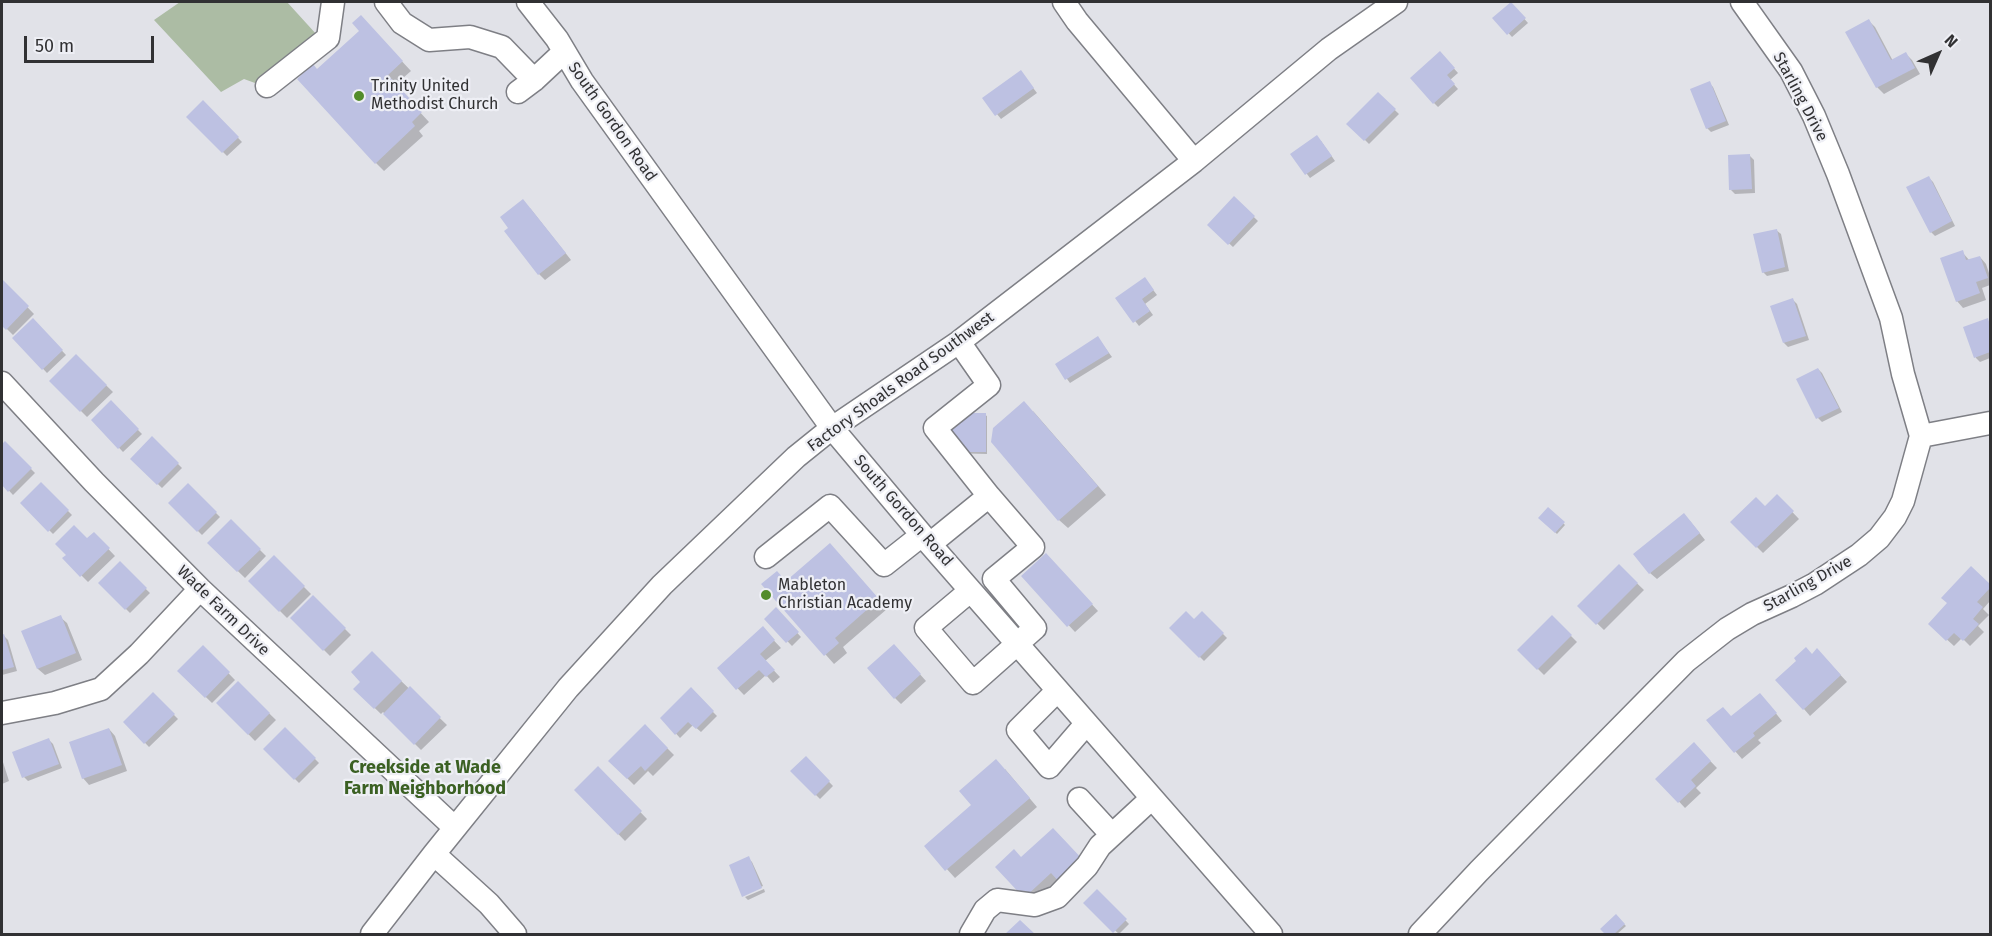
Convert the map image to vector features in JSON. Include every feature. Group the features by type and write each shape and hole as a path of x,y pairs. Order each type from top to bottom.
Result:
{"street":[{"path":"267,86 328,38 333,2"},
{"path":"386,2 402,23 429,40 470,37 502,47 526,86 561,46 508,2"},
{"name":"South Gordon Road","path":"528,2 561,46 582,81 832,428 970,591 1271,934"},
{"path":"1064,2 1077,21 1194,161"},
{"name":"Factory Shoals Road Southwest","path":"372,934 568,688 662,585 796,457 832,428 959,342 1194,161 1329,49 1396,2"},
{"name":"Starling Drive","path":"1420,934 1479,871 1693,656 1727,629 1752,614 1815,584 1859,555 1879,537 1895,517 1903,501 1921,436 1903,374 1891,318 1814,116 1791,71 1742,2"},
{"path":"959,342 989,385 935,428 1033,547 994,579 1035,628 973,683 926,628 970,591"},
{"name":"Wade Farm Drive","path":"2,383 94,482 200,589 455,828"},
{"path":"1921,436 1990,423"},
{"path":"766,556 830,506 884,565 989,496"},
{"path":"2,713 55,703 101,689 139,654 200,589"},
{"path":"1057,691 1018,730 1048,767 1086,724"},
{"path":"971,934 984,910 997,900 1035,905 1057,897 1087,866 1100,846 1152,798"},
{"path":"1079,799 1112,835"},
{"path":"435,854 489,904 516,934"}],"green space":[{"path":"180,2 287,2 317,35 255,83 244,79 221,92 154,20"}],"building":[{"path":"1511,2 1526,18 1507,35 1492,18"},
{"name":"Trinity United Methodist Church","path":"361,15 403,61 388,75 422,112 412,122 415,126 375,164 297,79 313,64 317,69 359,31 352,23"},
{"path":"1869,19 1891,60 1906,52 1915,68 1876,88 1845,32"},
{"path":"1440,51 1455,68 1447,75 1455,84 1433,104 1410,78"},
{"path":"1021,70 1034,88 995,116 982,98"},
{"path":"1710,81 1726,121 1706,129 1690,89"},
{"path":"1378,92 1396,109 1364,141 1346,124"},
{"path":"203,100 239,137 222,153 186,117"},
{"path":"1317,135 1332,156 1305,175 1290,154"},
{"path":"1750,154 1752,189 1729,190 1728,155"},
{"path":"1929,176 1952,221 1930,233 1906,187"},
{"path":"1234,196 1255,216 1228,245 1207,225"},
{"path":"523,199 566,253 538,275 504,231 508,228 500,217"},
{"path":"1777,229 1785,267 1762,273 1753,234"},
{"path":"1963,250 1966,260 1980,256 1988,278 1976,282 1980,293 1956,302 1940,258"},
{"path":"1145,277 1154,290 1142,299 1150,311 1133,323 1115,298"},
{"path":"2,279 29,306 6,330 2,326"},
{"path":"1793,298 1806,336 1783,343 1770,306"},
{"path":"33,318 63,350 42,370 12,338"},
{"path":"1988,318 1990,352 1974,358 1963,327"},
{"path":"1098,336 1109,353 1065,380 1055,364"},
{"path":"76,354 107,385 80,412 49,381"},
{"path":"1818,368 1839,408 1816,419 1796,379"},
{"path":"111,400 139,429 118,449 91,420"},
{"path":"1024,401 1098,486 1058,521 991,442 993,428"},
{"path":"944,413 986,413 986,452 944,452"},
{"path":"152,436 179,463 157,485 130,459"},
{"path":"5,441 32,468 8,492 2,485 2,444"},
{"path":"41,482 69,510 48,532 20,503"},
{"path":"188,483 217,512 197,532 168,503"},
{"path":"1777,494 1794,511 1756,548 1730,522 1756,497 1765,506"},
{"path":"1548,507 1565,522 1555,533 1538,518"},
{"path":"1684,513 1700,533 1649,574 1633,554"},
{"path":"231,519 261,549 237,572 207,543"},
{"path":"74,525 87,538 94,532 110,548 80,577 62,558 66,555 55,544"},
{"path":"830,543 879,599 835,638 839,643 824,656 761,584 777,571 786,581"},
{"path":"1046,553 1093,604 1067,627 1021,576"},
{"path":"274,555 305,586 279,612 248,581"},
{"path":"120,561 147,588 125,610 98,583"},
{"path":"1619,564 1638,583 1596,625 1577,606"},
{"path":"1971,566 1990,584 1990,588 1977,602 1983,607 1973,619 1979,624 1963,641 1954,633 1946,641 1928,624 1947,603 1941,598"},
{"path":"313,595 346,628 323,651 290,618"},
{"path":"776,607 799,632 786,643 764,619"},
{"path":"1186,611 1194,619 1202,611 1224,633 1199,658 1169,628"},
{"path":"61,615 76,653 37,669 21,631"},
{"path":"1552,615 1572,635 1537,670 1517,650"},
{"path":"763,626 775,640 760,654 775,670 766,677 759,670 736,690 717,668"},
{"path":"4,634 14,667 2,670 2,635"},
{"path":"894,644 921,674 894,699 867,668"},
{"path":"203,645 230,672 205,698 177,671"},
{"path":"1806,647 1812,654 1817,648 1841,675 1803,710 1775,680 1796,661 1794,658"},
{"path":"372,651 402,681 374,709 353,689 360,682 351,672"},
{"path":"238,681 270,713 248,735 216,703"},
{"path":"410,686 441,717 414,745 383,714"},
{"path":"691,687 714,711 696,729 688,722 675,735 660,718"},
{"path":"153,692 175,714 144,744 123,722"},
{"path":"1760,693 1777,713 1753,733 1755,736 1734,753 1706,720 1723,707 1731,716"},
{"path":"645,724 668,748 645,771 641,766 627,779 608,761"},
{"path":"285,727 316,758 294,780 263,749"},
{"path":"109,728 122,765 82,779 69,742"},
{"path":"49,738 59,764 22,778 12,752"},
{"path":"1694,742 1711,761 1691,780 1696,786 1678,803 1655,779"},
{"path":"806,756 830,781 815,796 790,771"},
{"path":"996,759 1030,798 945,871 924,846 971,805 959,791"},
{"path":"598,766 642,811 618,835 574,790"},
{"path":"1053,828 1086,863 1062,885 1051,873 1024,898 995,867 1014,849 1021,857"},
{"path":"749,856 762,888 742,897 729,865"},
{"path":"1097,889 1127,919 1113,933 1083,903"},
{"path":"1616,914 1625,924 1614,934 1605,934 1600,929"},
{"path":"1020,920 1035,934 1005,934"}],"place":[{"name":"Trinity United Methodist Church","path":"359,96"},
{"name":"Mableton Christian Academy","path":"766,595"}],"district":[{"name":"Creekside at Wade Farm Neighborhood","path":"425,778"}]}
